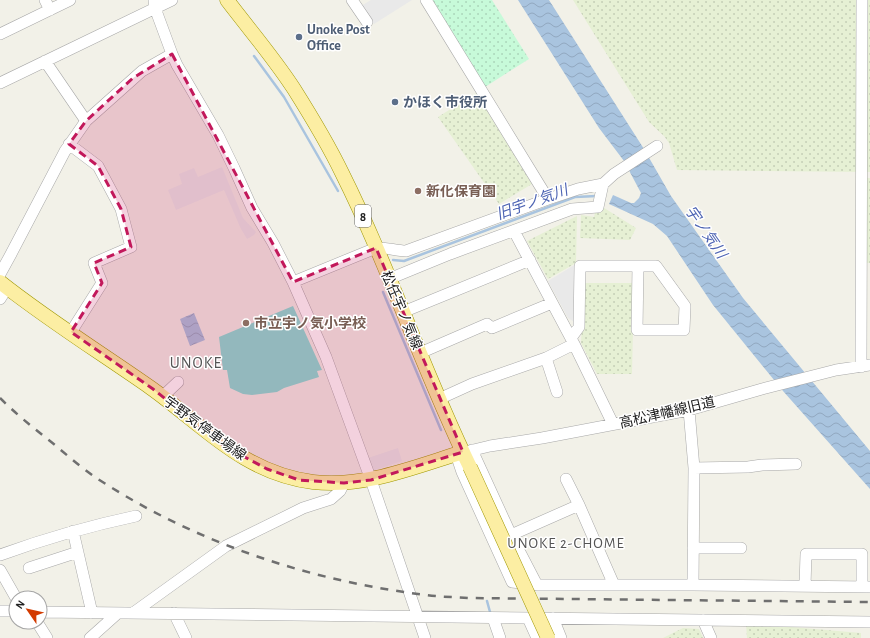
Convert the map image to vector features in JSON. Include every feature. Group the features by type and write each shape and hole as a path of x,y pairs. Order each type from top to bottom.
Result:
{"main road":[{"name":"松任宇ノ気線","path":"227,0 293,88 342,172 359,208 470,467 548,638"},
{"name":"宇野気停車場線","path":"2,290 71,332 162,397 224,446 251,462 285,476 314,482 344,483 372,480 464,452"}],"street":[{"path":"0,34 47,5 70,0"},
{"path":"0,83 154,4 172,0"},
{"path":"352,0 367,22"},
{"path":"426,0 548,199"},
{"path":"862,0 866,285 865,366"},
{"path":"154,4 172,54 218,135 254,213 274,243 326,357 372,480 425,638"},
{"path":"0,274 69,144 86,121 142,71 172,54"},
{"path":"45,61 86,121"},
{"path":"69,144 98,166 121,209 131,247 94,263 102,283 71,332"},
{"path":"389,279 450,254 572,208 598,207 602,188 614,174 656,147"},
{"path":"293,282 376,248 384,247 399,251 406,251 578,189 602,188"},
{"path":"514,231 572,341 613,424"},
{"path":"403,312 530,260"},
{"path":"440,399 472,384 546,358 572,341 579,327 580,266 638,266 656,266 685,306 684,330 637,330 638,266"},
{"path":"420,353 487,324 492,328 552,303"},
{"path":"546,358 557,392"},
{"name":"高松津幡線旧道","path":"464,452 689,410 836,370 865,366"},
{"path":"162,397 178,382"},
{"path":"689,410 694,468 693,585"},
{"path":"464,452 511,535 537,585"},
{"path":"464,452 465,479 512,582 537,585 866,587 862,554 806,554 805,586"},
{"path":"694,468 796,464"},
{"path":"566,480 579,505 614,585"},
{"path":"133,613 226,546 303,508 331,499 340,491 344,483"},
{"path":"511,535 579,505"},
{"path":"0,556 33,543 74,531 136,516"},
{"path":"74,531 92,613"},
{"path":"693,548 741,548"},
{"path":"29,568 78,552"},
{"path":"0,570 11,590"},
{"path":"48,612 870,622"},
{"path":"90,638 118,613"},
{"path":"174,613 186,638"},
{"path":"493,618 500,638"},
{"path":"528,618 537,638"},
{"path":"553,618 561,638"},
{"path":"703,620 711,638"}],"highlighted area":[{"path":"172,54 293,282 376,248 463,452 371,480 344,483 299,480 267,469 224,446 153,389 71,332 102,283 94,263 131,247 121,209 98,166 69,144 86,121 133,78"}],"green space":[{"path":"431,0 492,0 529,59 485,87"},
{"path":"573,0 870,0 870,172 677,170 669,143 664,136 649,122"},
{"path":"476,93 532,184 499,204 438,117"},
{"path":"866,178 870,178 870,263 867,263"},
{"path":"601,206 636,228 630,240 580,238 581,215 594,217 596,209"},
{"path":"577,216 576,263 548,279 527,241"},
{"path":"584,283 634,283 632,374 597,374 581,343"},
{"path":"746,623 861,633 861,638 747,638"},
{"path":"683,628 699,629 703,638 663,638"}],"shaded area":[{"path":"371,0 412,0 374,24 361,6"},
{"path":"222,167 243,218 256,232 247,239 224,190 176,210 168,190 182,184 179,174 194,168 198,177"},
{"path":"576,264 576,323 568,318 548,281"},
{"path":"293,306 322,370 317,371 319,377 284,388 277,392 252,395 243,394 230,388 227,370 223,370 219,337"},
{"path":"398,448 402,461 372,471 368,458"}],"water":[{"path":"518,0 549,0 644,149 671,196 743,298 870,451 870,489 783,391 713,305 667,236 653,224 609,204 613,195 634,203 639,198 641,193 624,161 599,128"},
{"path":"194,313 205,340 190,346 180,319"}],"waterway":[{"path":"254,56 284,97 338,191"},
{"name":"旧宇ノ気川","path":"393,260 404,261 575,197 597,196"},
{"path":"383,292 441,430"},
{"path":"487,601 490,612"}],"railway":[{"path":"0,398 81,467 135,502 174,522 255,556 340,580 383,589 442,597 870,602"}],"place":[{"name":"Unoke Post Office","path":"299,37"},
{"name":"かほく市役所","path":"395,102"},
{"name":"新化保育園","path":"418,191"},
{"name":"市立宇ノ気小学校","path":"246,323"}],"district":[{"name":"UNOKE","path":"196,362"},
{"name":"UNOKE 2-CHOME","path":"566,543"}],"water label":[{"name":"宇ノ気川","path":"706,232"}]}
